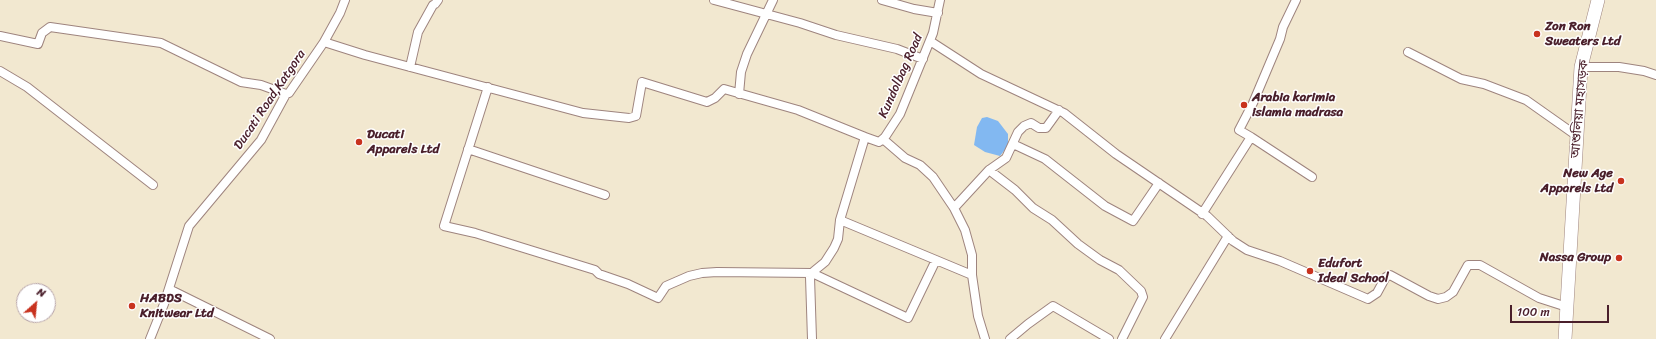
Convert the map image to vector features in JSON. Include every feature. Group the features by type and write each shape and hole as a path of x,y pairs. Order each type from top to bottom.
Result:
{"highway":[{"name":"আশুলিয়া মহাসড়ক","path":"1565,339 1581,67 1598,0"}],"street":[{"name":"Ducati Road,Katgora","path":"150,339 169,289 189,226 261,140 286,94 289,93 324,42 340,13 345,0"},
{"path":"410,66 418,32 432,5 438,0"},
{"path":"739,94 741,72 747,54 773,0"},
{"path":"882,0 914,9 938,13"},
{"name":"Kundolbag Road","path":"882,139 900,114 923,59 930,42 940,0"},
{"path":"1296,0 1283,27 1280,39 1253,103 1239,130 1312,177"},
{"path":"718,1 836,35 897,50 923,59"},
{"path":"0,36 38,44 42,33 50,27 161,43 241,82 261,85 286,94"},
{"path":"324,42 365,55 583,113 629,118 636,116 642,82 707,102 715,98 724,89 798,110 879,142 882,139 905,158 920,165 933,177 954,208 965,230 970,249 978,316 985,339"},
{"path":"930,42 981,74 1058,110 1085,128 1116,154 1202,214 1247,250 1280,261 1368,299 1377,294 1386,277 1390,275 1428,296 1438,299 1446,297 1453,292 1468,265 1480,265 1539,298 1567,307"},
{"path":"1408,52 1461,79 1484,84 1526,100 1577,136"},
{"path":"1581,67 1619,67 1644,71 1656,75"},
{"path":"0,71 27,86 153,185"},
{"path":"488,87 444,226 475,233 595,270 599,274 628,284 658,298 666,286 688,276 702,273 812,274 908,318 936,260"},
{"path":"954,208 989,170 1006,158 1018,132 1024,126 1031,124 1039,128 1046,128 1058,110"},
{"path":"812,339 810,278 812,274 825,262 838,240 840,220 865,137"},
{"path":"1202,214 1251,137"},
{"path":"1013,144 1045,159 1105,206 1133,221 1160,184"},
{"path":"468,149 606,195"},
{"path":"989,170 1015,190 1033,208 1052,220 1078,244 1100,260 1119,270 1141,291 1143,297 1122,339"},
{"path":"840,220 972,275"},
{"path":"1165,339 1228,236"},
{"path":"169,289 270,339"},
{"path":"1010,339 1053,306 1110,339"}],"water":[{"path":"987,117 998,121 1008,134 1008,146 1000,156 985,152 974,145 977,127 982,118"}],"place":[{"name":"Zon Ron Sweaters Ltd","path":"1537,34"},
{"name":"Arabia karimia islamia madrasa","path":"1244,105"},
{"name":"Ducati Apparels Ltd","path":"359,142"},
{"name":"New Age Apparels Ltd","path":"1621,181"},
{"name":"Nassa Group","path":"1619,258"},
{"name":"Edufort Ideal School","path":"1310,271"},
{"name":"HABDS Knitwear Ltd","path":"132,306"}]}
